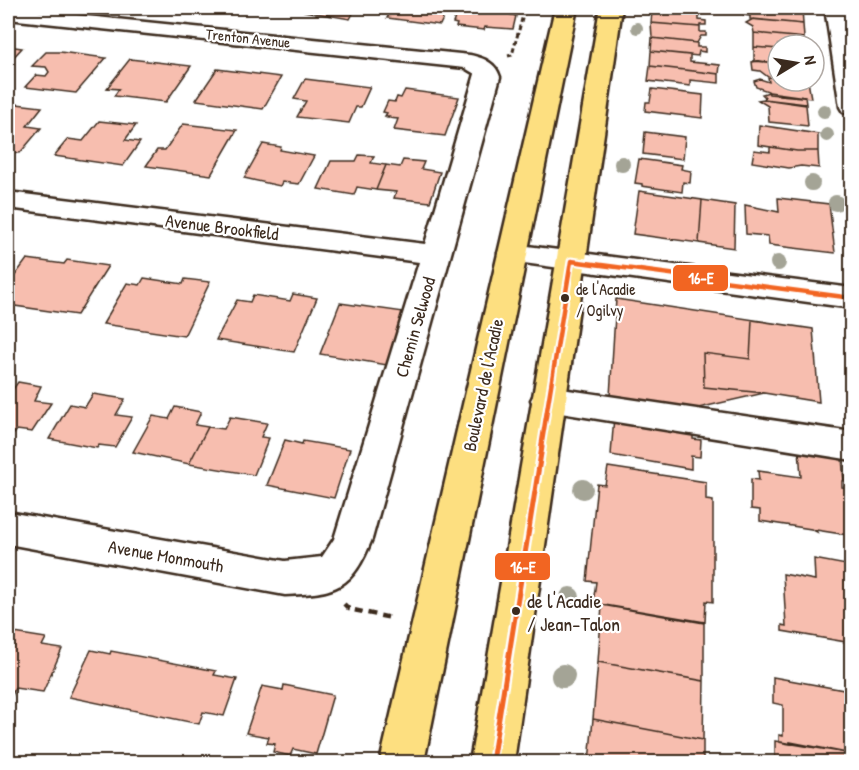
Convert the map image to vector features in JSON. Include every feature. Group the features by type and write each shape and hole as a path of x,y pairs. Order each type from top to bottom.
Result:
{"main road":[{"name":"Boulevard de l'Acadie","path":"402,762 566,8"},
{"path":"492,762 611,8"}],"street":[{"path":"835,8 852,107"},
{"name":"Trenton Avenue","path":"8,13 495,63"},
{"name":"Chemin Selwood","path":"332,586 351,545 488,76 495,63"},
{"name":"Avenue Brookfield","path":"8,200 436,255"},
{"path":"512,253 852,298"},
{"path":"548,400 852,446"},
{"name":"Avenue Monmouth","path":"8,528 332,586"}],"path":[{"path":"495,63 512,55 525,8"},
{"path":"332,586 349,609 391,618"}],"building":[{"path":"303,8 356,8 350,19 304,11"},
{"path":"384,8 441,8 447,10 440,25 387,18 390,13 382,12"},
{"path":"459,8 493,8 492,10 516,16 513,29 485,27 484,30 456,27 457,24 453,23"},
{"path":"652,8 706,8 706,10 699,10 699,15 652,11"},
{"path":"744,8 802,8 803,24 750,19 750,16 744,15"},
{"path":"652,11 699,15 699,20 706,21 706,25 700,25 700,27 651,23"},
{"path":"753,19 803,24 804,33 754,33 753,27 746,23"},
{"path":"651,23 700,27 700,32 706,32 706,36 701,36 697,43 652,38"},
{"path":"754,33 766,34 766,48 754,47"},
{"path":"652,38 697,43 697,47 705,47 705,52 699,51 698,56 651,51"},
{"path":"8,46 22,48 8,63"},
{"path":"754,47 766,48 766,62 754,61"},
{"path":"651,51 690,55 690,62 720,65 719,74 650,66"},
{"path":"46,52 106,58 76,93 25,87 36,75 46,76 49,72 46,67 32,66"},
{"path":"130,59 191,66 166,102 114,96 119,89 107,88"},
{"path":"752,62 766,62 766,76 760,71 753,70"},
{"path":"650,66 719,74 719,83 690,80 690,86 648,81"},
{"path":"217,69 281,77 263,109 196,100"},
{"path":"305,79 370,87 361,107 356,107 349,123 297,117 306,101 294,99"},
{"path":"760,79 766,81 766,90 756,87 754,81"},
{"path":"652,89 703,95 702,118 645,111 646,102 650,102"},
{"path":"405,90 459,97 445,136 394,130 398,119 387,118 389,116 385,116 387,113 383,112 388,101 395,102 397,97 401,98"},
{"path":"776,93 805,97 806,104 764,99 762,94"},
{"path":"810,93 811,98 769,94"},
{"path":"758,100 806,105 808,126 769,122 768,106"},
{"path":"8,103 42,107 27,126 41,128 20,153 8,152"},
{"path":"99,121 136,125 125,140 140,142 123,166 54,156 68,139 83,141"},
{"path":"183,124 237,130 211,175 146,166 157,150 165,150"},
{"path":"759,125 818,134 818,151 797,151 758,145"},
{"path":"645,132 685,137 683,159 643,154"},
{"path":"263,144 281,147 280,150 314,156 299,184 282,182 280,186 244,178"},
{"path":"770,147 818,151 819,168 801,166 789,168 752,162 754,150 770,152"},
{"path":"359,155 374,156 371,163 386,165 376,190 357,187 354,195 318,189 331,161 356,161"},
{"path":"639,159 682,165 681,169 691,171 690,183 683,182 682,192 635,183"},
{"path":"403,160 424,162 421,169 440,172 430,202 394,198 396,192 376,190 386,165 400,167"},
{"path":"639,191 702,200 699,243 633,234"},
{"path":"778,198 829,204 835,253 769,245 768,236 746,234 745,205 779,212"},
{"path":"702,200 735,205 734,248 699,243"},
{"path":"27,259 64,264 67,260 108,266 77,315 8,305 8,285"},
{"path":"144,278 183,284 185,279 210,282 184,336 103,324 127,283 140,285"},
{"path":"293,294 317,298 294,352 216,340 237,300 250,302 253,295 290,301"},
{"path":"616,299 813,329 819,402 764,393 694,409 610,396"},
{"path":"340,303 404,312 387,365 320,354"},
{"path":"752,320 813,329 819,402 764,393 704,387 703,353 750,359"},
{"path":"18,382 41,386 34,401 51,403 32,432 17,430 14,434 8,433 8,392 11,392"},
{"path":"93,394 125,399 116,415 132,417 115,447 99,445 97,448 49,439 70,404 85,407"},
{"path":"175,407 201,412 195,425 208,427 189,464 133,452 153,416 169,419"},
{"path":"614,416 693,427 693,439 701,440 700,457 691,456 691,469 611,455"},
{"path":"230,417 267,423 261,437 269,438 254,475 189,464 208,427 224,429"},
{"path":"285,440 350,449 334,498 267,485"},
{"path":"799,449 842,458 844,481 842,481 842,487 851,488 852,492 852,532 847,531 848,535 816,530 817,532 811,529 760,521 760,510 751,509 751,479 759,480 758,471 801,477"},
{"path":"608,467 706,482 706,500 713,501 713,602 706,601 705,622 593,603 596,582 587,581 597,484 605,485"},
{"path":"814,559 852,566 852,643 782,631 782,625 786,626 783,574 815,580"},
{"path":"602,605 704,623 704,681 598,662"},
{"path":"8,632 46,638 42,646 62,649 43,692 15,688 8,705"},
{"path":"91,650 110,654 111,651 216,671 214,675 237,679 224,716 203,712 199,724 69,697"},
{"path":"598,662 704,681 703,740 593,719"},
{"path":"773,677 844,690 844,688 852,689 852,754 779,742 779,735 783,736 783,705 773,703"},
{"path":"284,685 333,695 316,754 293,749 290,756 273,752 275,744 267,743 269,737 246,733 262,686 283,690"},
{"path":"593,719 703,740 703,762 589,762"},
{"path":"775,741 852,754 852,762 775,762"}],"transit line":[{"name":"16-E","path":"492,762 571,261 852,298"}],"place":[{"name":"de l'Acadie / Ogilvy","path":"565,298"},
{"name":"de l'Acadie / Jean-Talon","path":"516,611"}]}
